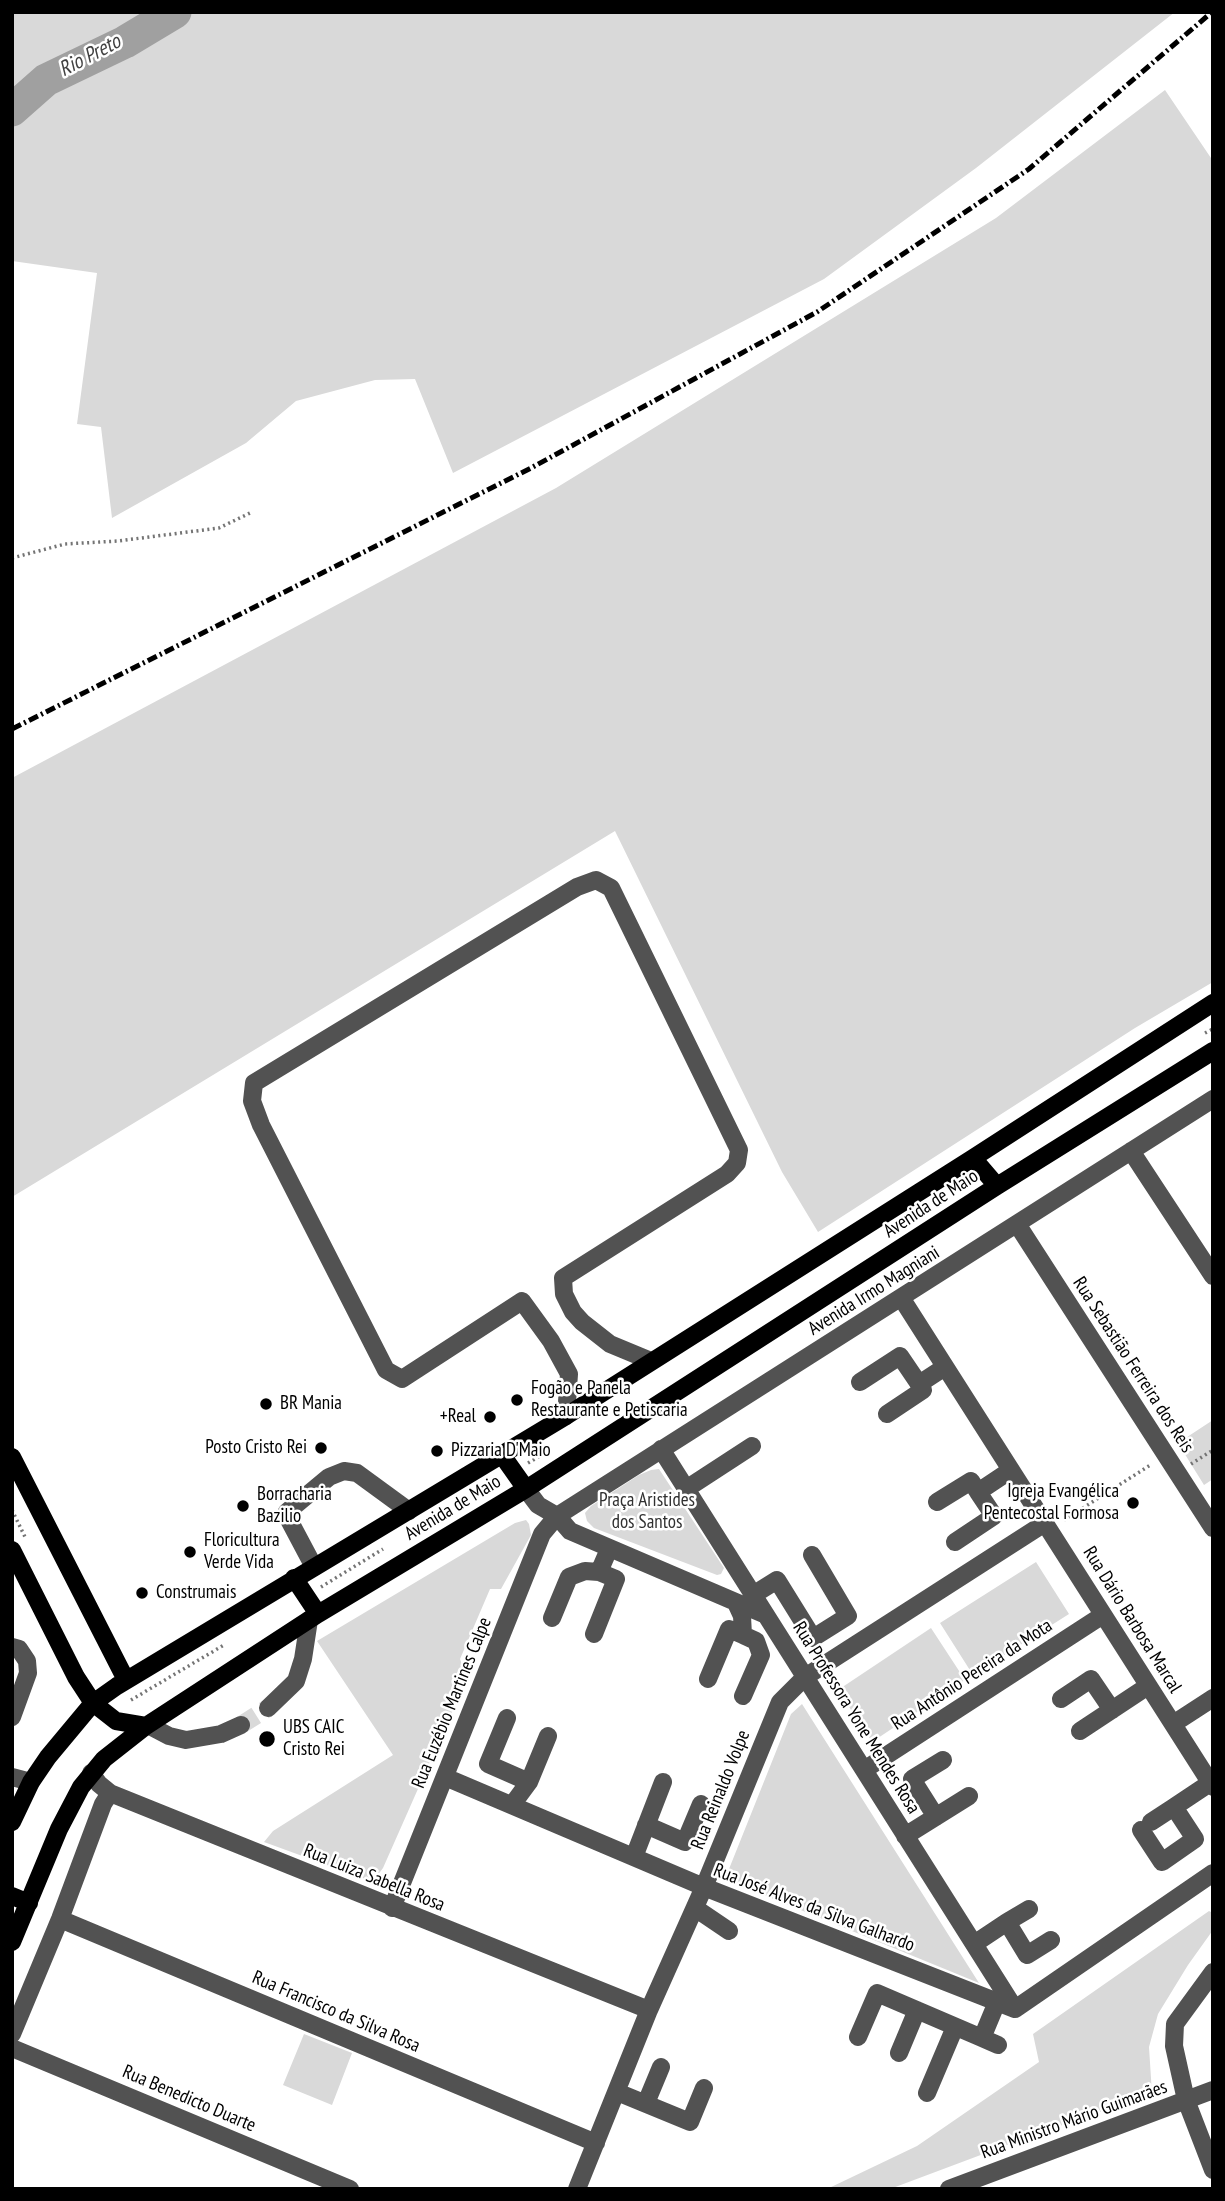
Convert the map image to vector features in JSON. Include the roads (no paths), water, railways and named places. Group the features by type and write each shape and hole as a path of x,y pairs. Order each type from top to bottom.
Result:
{"main road":[{"name":"Avenida de Maio","path":"12,1822 31,1782 48,1757 93,1703 126,1680 566,1416 1213,1003"},
{"name":"Avenida de Maio","path":"12,1942 21,1899 81,1787 104,1759 147,1726 313,1617 526,1489 997,1186 1213,1051"},
{"path":"973,1158 997,1186"},
{"path":"502,1455 526,1489"},
{"path":"12,1457 126,1680"},
{"path":"12,1550 76,1677 93,1703 116,1721 147,1726"},
{"path":"294,1578 313,1617"}],"street":[{"path":"566,1416 569,1374 551,1341 522,1301 401,1379 386,1370 261,1125 253,1101 254,1083 577,887 596,880 611,888 739,1150 737,1163 727,1174 564,1278 564,1294 573,1312 582,1322 610,1344 651,1362"},
{"name":"Avenida Irmo Magniani","path":"557,1516 1213,1099"},
{"path":"1131,1152 1213,1276"},
{"name":"Rua Sebastião Ferreira dos Reis","path":"1017,1224 1213,1528"},
{"name":"Rua Dário Barbosa Marcal","path":"902,1299 1011,1470 1052,1523 1103,1615 1211,1785"},
{"path":"860,1382 900,1356 923,1390 887,1414"},
{"path":"919,1384 945,1367"},
{"path":"686,1489 752,1446"},
{"path":"661,1450 686,1489 745,1599 743,1635"},
{"path":"978,1492 1011,1470"},
{"path":"314,1567 287,1512 329,1477 344,1471 357,1474 409,1511"},
{"path":"937,1502 971,1481 994,1516 955,1542"},
{"path":"526,1489 538,1505 557,1516 570,1531 609,1549 745,1599"},
{"name":"Rua Euzébio Martines Calpe","path":"392,1908 542,1534 557,1516"},
{"name":"Rua Reinaldo Volpe","path":"578,2189 649,2010 704,1887 780,1702 805,1677 1052,1523"},
{"path":"599,1572 609,1549"},
{"path":"745,1599 777,1580 813,1638 848,1616 812,1555"},
{"path":"552,1618 569,1577 585,1571 599,1572 616,1579 594,1634"},
{"name":"Rua Professora Yone Mendes Rosa","path":"745,1599 766,1615 1015,2009"},
{"name":"Rua Antônio Pereira da Mota","path":"864,1770 1103,1615"},
{"path":"268,1708 296,1681 313,1617"},
{"path":"708,1679 729,1629 756,1641 761,1655 743,1696"},
{"path":"12,1647 19,1649 27,1661 28,1673 12,1717"},
{"path":"1061,1699 1091,1679 1112,1710"},
{"path":"1080,1731 1149,1686"},
{"path":"1173,1724 1213,1698"},
{"path":"507,1718 488,1764 529,1782"},
{"path":"147,1726 186,1740 221,1734 241,1725"},
{"path":"512,1805 529,1782 548,1736"},
{"path":"936,1816 912,1779 943,1760"},
{"name":"Rua Luiza Sabella Rosa","path":"91,1773 110,1793 649,2010"},
{"path":"12,1777 31,1782"},
{"name":"Rua José Alves da Silva Galhardo","path":"444,1777 704,1887 1015,2009"},
{"path":"634,1857 663,1782"},
{"path":"1174,1807 1195,1839 1162,1862 1146,1826 1174,1807 1211,1785"},
{"path":"12,2034 60,1919 103,1804 110,1793"},
{"path":"905,1836 969,1796"},
{"path":"646,1825 685,1842 701,1804"},
{"path":"1015,2009 1213,1873"},
{"path":"695,1908 730,1931"},
{"path":"974,1944 1029,1909"},
{"name":"Rua Francisco da Silva Rosa","path":"60,1919 596,2143"},
{"path":"1007,1922 1027,1955 1051,1940"},
{"path":"1213,1972 1175,2024 1174,2046 1186,2101 1213,2170"},
{"path":"858,2037 877,1993 990,2042 997,2002"},
{"path":"899,2053 917,2010"},
{"path":"928,2093 955,2027"},
{"name":"Rua Benedicto Duarte","path":"12,2049 343,2188"},
{"path":"646,2103 661,2067"},
{"path":"617,2092 690,2122 704,2088"},
{"name":"Rua Ministro Mário Guimarães","path":"949,2189 1213,2090"}],"waterway":[{"name":"Rio Preto","path":"12,110 46,80 125,42 175,12"}],"tunnel":[{"path":"241,1725 268,1708"}],"railway":[{"path":"12,729 531,468 817,312 1029,169 1212,12"}],"place":[{"name":"Fogão e Panela Restaurante e Petiscaria","path":"517,1400"},
{"name":"BR Mania","path":"266,1404"},
{"name":"+Real","path":"490,1417"},
{"name":"Posto Cristo Rei","path":"321,1448"},
{"name":"Pizzaria D'Maio","path":"437,1451"},
{"name":"Igreja Evangélica Pentecostal Formosa","path":"1133,1503"},
{"name":"Borracharia Bazilio","path":"243,1506"},
{"name":"Floricultura Verde Vida","path":"190,1552"},
{"name":"Construmais","path":"142,1593"},
{"name":"UBS CAIC Cristo Rei","path":"267,1739"}],"park label":[{"name":"Praça Aristides dos Santos","path":"647,1512"}]}
